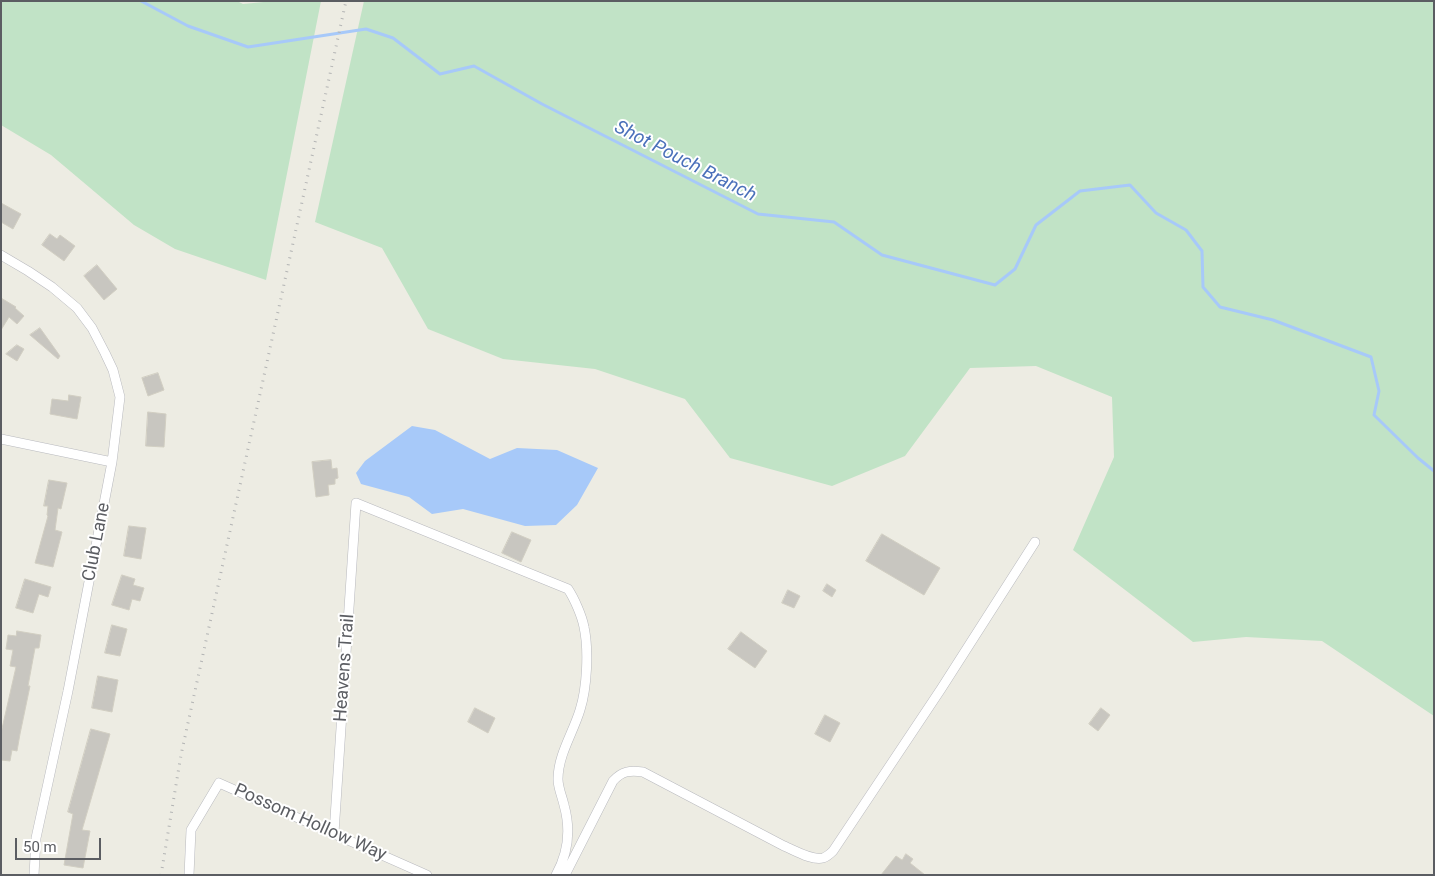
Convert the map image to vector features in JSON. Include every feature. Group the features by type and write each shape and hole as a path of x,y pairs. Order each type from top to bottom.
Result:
{"street":[{"name":"Club Lane","path":"1,255 52,287 77,308 92,328 106,353 113,370 120,398 112,462 68,691 36,838 34,875"},
{"path":"1,439 112,462"},
{"name":"Heavens Trail","path":"334,833 356,503 568,588 573,597 584,626 586,683 580,710 559,766 558,779 568,827 568,846 556,875"},
{"path":"564,875 613,782 621,774 628,771 643,772 784,846 806,855 824,858 833,852 942,689 1035,542"},
{"name":"Possom Hollow Way","path":"189,875 191,830 219,784 427,875"}],"green space":[{"path":"1,1 237,1 243,4 274,1 321,1 266,280 175,249 134,225 51,155 1,125"},
{"path":"364,1 1434,1 1434,716 1322,641 1246,637 1193,642 1073,550 1114,457 1112,397 1036,366 970,368 905,456 832,486 730,458 685,399 595,369 503,359 428,329 382,248 315,222"}],"water":[{"path":"412,426 435,430 490,459 517,448 557,450 598,468 577,505 556,525 525,526 463,509 432,514 409,497 361,484 356,473 365,461"}],"building":[{"path":"1,203 21,214 13,229 1,222"},
{"path":"50,234 57,239 60,235 75,246 64,261 42,245"},
{"path":"97,265 117,289 104,300 84,276"},
{"path":"1,298 16,307 24,316 17,324 9,317 1,330"},
{"path":"40,328 60,356 58,359 30,335"},
{"path":"17,345 24,349 17,361 6,354"},
{"path":"158,373 164,390 148,396 142,378"},
{"path":"69,395 81,397 77,419 50,414 52,399 68,401"},
{"path":"148,412 166,414 164,447 146,446"},
{"path":"331,460 332,469 337,468 338,478 335,479 335,484 328,485 329,495 316,497 312,462"},
{"path":"49,480 67,483 61,509 58,508 55,530 62,532 53,567 35,563 48,516 48,506 44,506"},
{"path":"129,526 146,528 141,559 124,556"},
{"path":"512,532 531,540 521,562 502,553"},
{"path":"882,534 940,568 924,595 866,561"},
{"path":"122,575 135,579 133,585 144,588 140,601 132,599 129,610 112,605"},
{"path":"25,579 51,587 48,597 39,594 33,613 16,608"},
{"path":"827,584 836,590 832,597 823,591"},
{"path":"788,590 800,596 794,608 782,603"},
{"path":"112,625 127,629 120,656 105,653"},
{"path":"17,631 41,635 39,648 35,648 28,686 30,686 17,751 12,750 10,761 1,760 1,733 16,667 10,666 13,650 6,649 8,635 16,636"},
{"path":"741,632 767,651 755,668 728,649"},
{"path":"98,676 118,680 112,712 92,708"},
{"path":"475,708 495,718 488,733 468,722"},
{"path":"1101,708 1110,715 1098,731 1089,724"},
{"path":"825,715 840,723 830,742 815,734"},
{"path":"91,729 110,734 82,830 90,831 83,868 64,865 73,814 68,812"},
{"path":"906,854 913,859 910,863 925,875 881,875 896,856 902,860"}],"waterway":[{"name":"Shot Pouch Branch","path":"141,1 188,26 248,47 366,29 393,38 440,74 474,66 542,104 758,214 834,222 882,255 995,285 1015,269 1036,225 1080,191 1130,185 1156,213 1186,230 1202,251 1203,287 1220,307 1273,320 1371,357 1379,391 1374,415 1434,471"}],"railway":[{"path":"161,875 181,755 346,1"}]}
